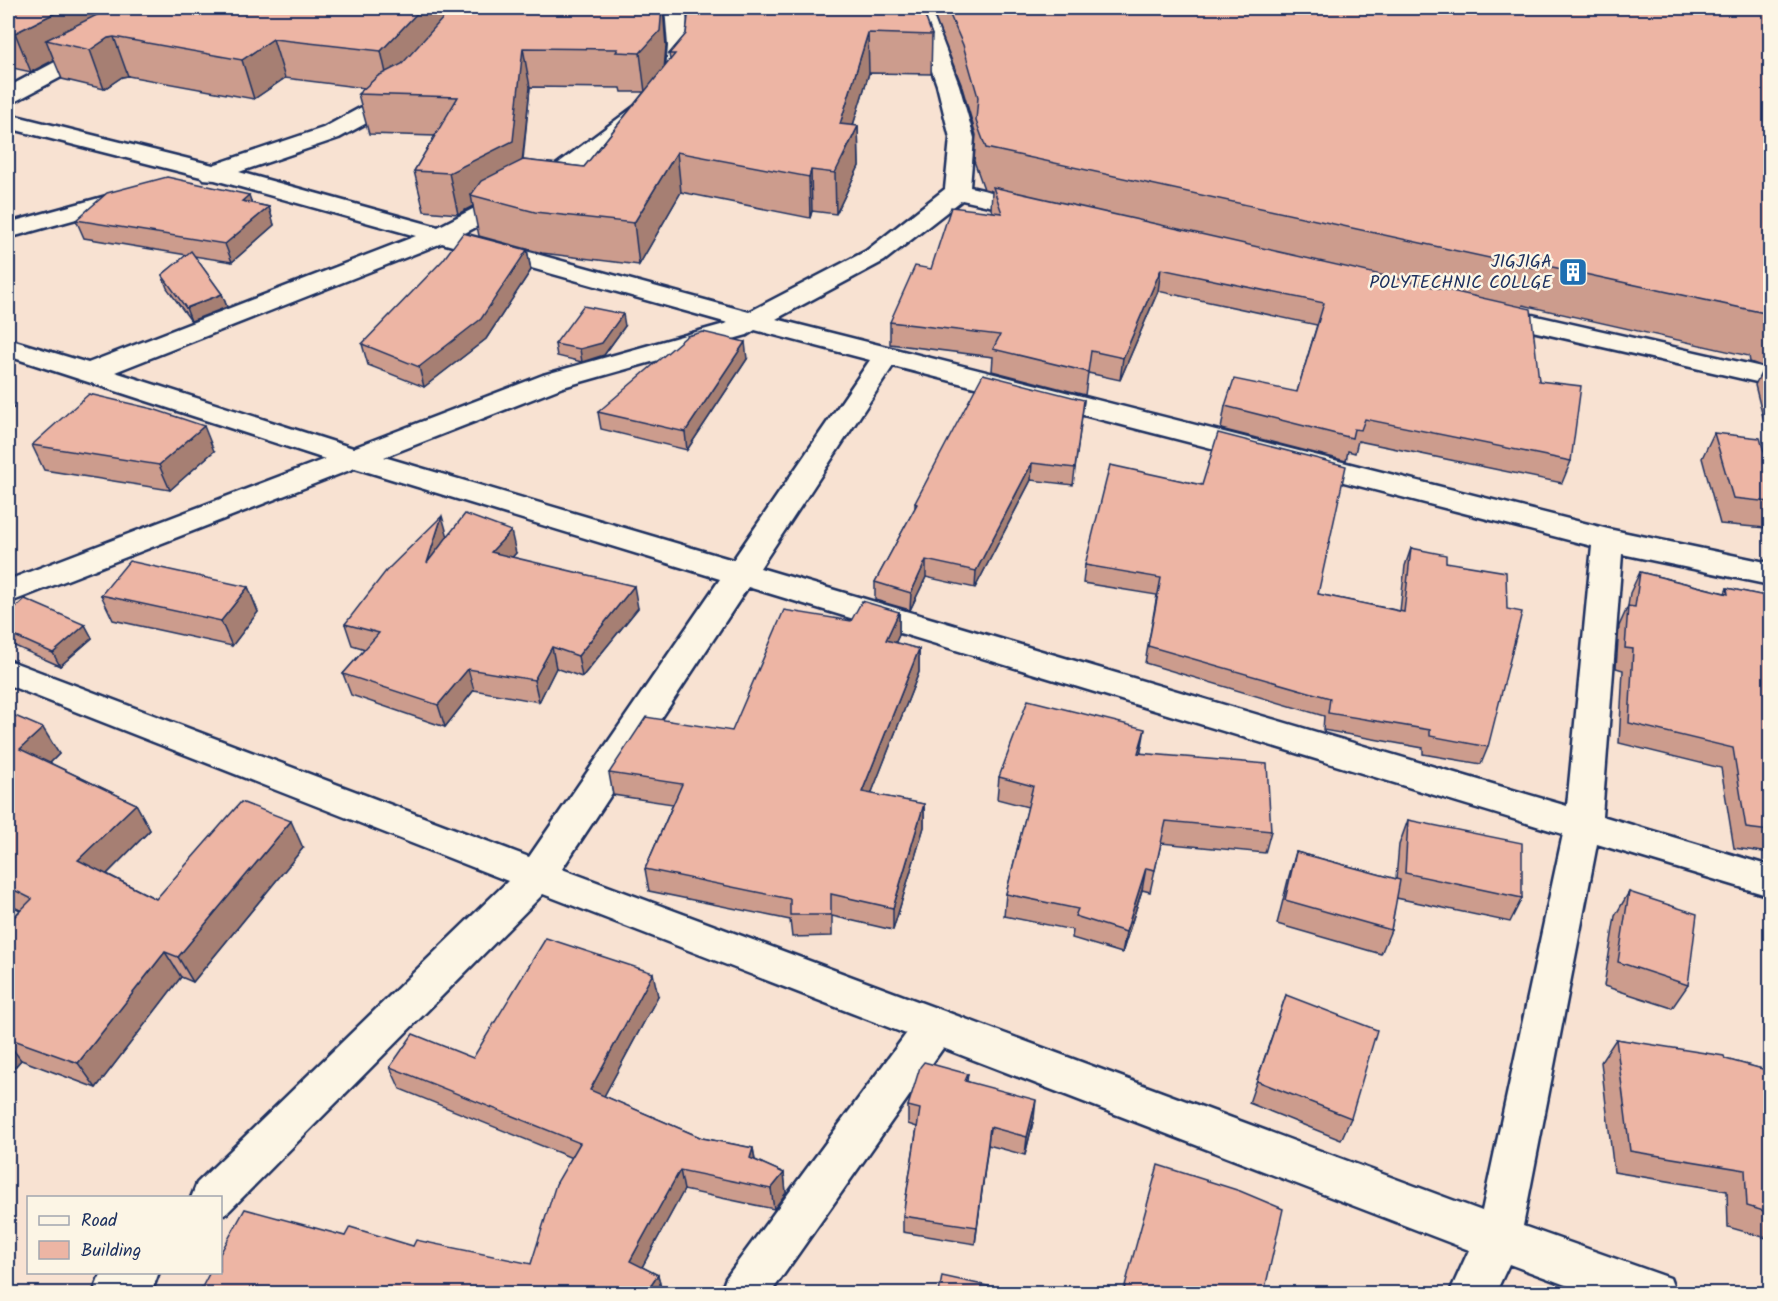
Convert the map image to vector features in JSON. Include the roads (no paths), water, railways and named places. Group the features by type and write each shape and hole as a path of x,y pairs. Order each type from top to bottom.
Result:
{"street":[{"path":"8,96 127,33 163,8"},
{"path":"91,372 439,236 560,173 647,108 677,72 678,46 675,8"},
{"path":"8,592 553,381 737,329 875,256 957,192 962,138 948,85 920,8"},
{"path":"8,231 214,173 332,133 401,97 416,80"},
{"path":"8,121 214,173 886,356 1608,540 1770,574"},
{"path":"957,192 1062,215"},
{"path":"1468,308 1770,377"},
{"path":"8,347 354,458 1770,881"},
{"path":"213,1196 537,876 742,574 886,356"},
{"path":"1471,1293 1498,1239 1583,825 1608,540"},
{"path":"8,672 537,876 1498,1239 1654,1293"},
{"path":"742,1293 935,1026"},
{"path":"115,1293 134,1274"}],"place":[{"name":"JIGJIGA POLYTECHNIC COLLGE","path":"1573,272"}]}
